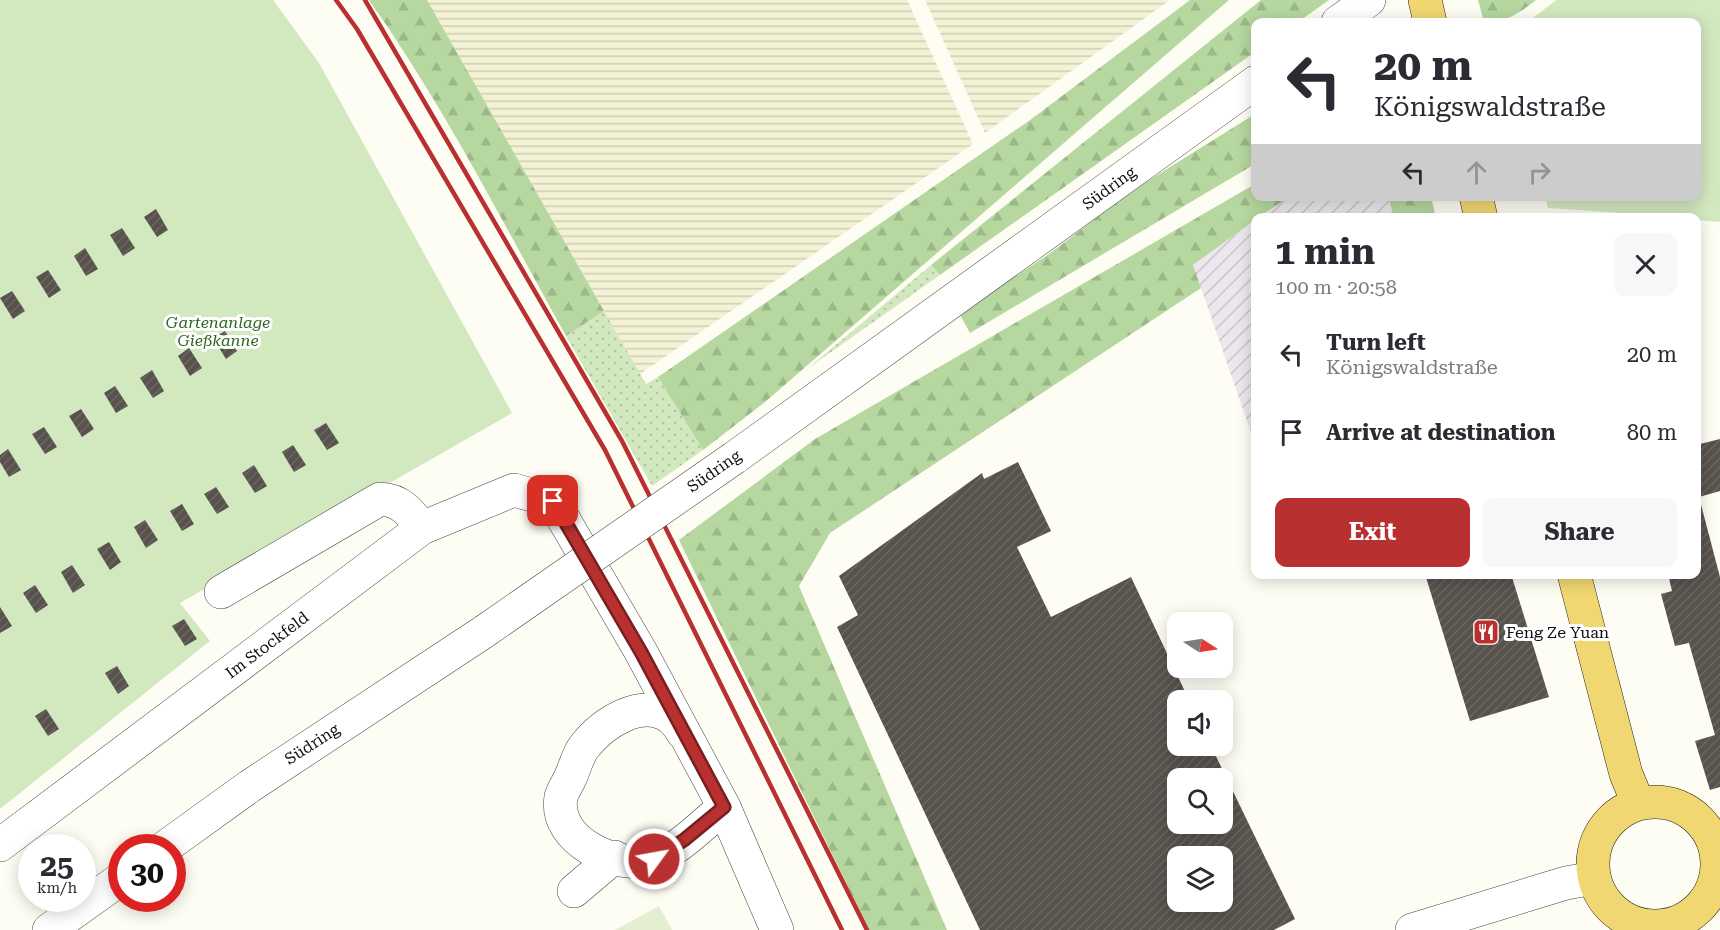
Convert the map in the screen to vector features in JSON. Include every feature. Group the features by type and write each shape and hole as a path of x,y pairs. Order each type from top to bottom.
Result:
{"main road":[{"path":"1425,0 1429,18"},
{"path":"1575,579 1626,774 1638,803"},
{"path":"1656,801 1675,804 1692,813 1706,826 1718,849 1717,875 1713,890 1693,915 1679,926 1657,927 1636,924 1617,914 1602,898 1594,878 1593,859 1597,840 1606,824 1621,811 1638,803 1656,801"}],"street":[{"path":"1344,18 1369,0"},
{"name":"Südring","path":"183,834 250,786 485,631 734,458 1251,86"},
{"name":"Im Stockfeld","path":"0,845 422,528 514,490 553,501 641,652 684,734"},
{"path":"221,592 380,499 392,499 407,508 422,528"},
{"path":"724,807 684,840 654,859 627,861 576,840 562,815 561,797 584,748 609,722 634,711 654,712 671,718 684,734 724,807 777,930"},
{"path":"574,891 614,857"},
{"path":"1412,930 1566,883 1594,878"},
{"path":"49,930 108,888"}],"shaded area":[{"path":"1282,201 1389,201 1393,213 1266,213"},
{"path":"1251,223 1251,432 1193,265"}],"green space":[{"name":"Gartenanlage Gießkanne","path":"0,0 273,0 319,63 512,413 180,603 210,641 0,809"},
{"path":"369,0 427,0 604,311 566,336 448,123"},
{"path":"427,0 907,0 973,144 640,374"},
{"path":"925,0 1170,0 985,133"},
{"path":"1190,0 1229,0 765,402 703,450 658,377 1030,120"},
{"path":"1261,0 1329,0 1304,18 1251,18 1251,55 940,275 931,265"},
{"path":"1478,0 1536,0 1507,18 1483,18"},
{"path":"1556,0 1720,0 1720,222 1701,220 1701,213 1622,213 1548,208 1546,201 1701,201 1701,18 1533,18"},
{"path":"1251,116 1251,166 970,333 959,313 1049,254 1130,192"},
{"path":"1251,186 1251,201 1283,201 1265,213 1251,213 1251,223 1193,265 1201,288 830,533 799,586 947,930 869,930 679,540 815,439"},
{"path":"1389,201 1432,201 1435,213 1393,213"},
{"path":"931,265 940,275 807,369"},
{"path":"604,311 646,384 658,377 703,450 652,486 566,336"},
{"path":"659,906 672,930 615,930"}],"building":[{"path":"156,209 168,230 157,237 144,217"},
{"path":"122,228 135,248 123,256 110,235"},
{"path":"85,248 98,269 86,276 74,256"},
{"path":"48,270 61,290 49,298 36,277"},
{"path":"12,291 25,311 13,319 0,298"},
{"path":"225,331 237,351 226,359 213,338"},
{"path":"189,348 202,368 190,376 178,356"},
{"path":"152,370 164,391 153,398 140,378"},
{"path":"115,386 128,406 116,413 104,393"},
{"path":"81,409 94,429 82,437 69,416"},
{"path":"326,423 339,443 327,450 314,430"},
{"path":"44,427 57,447 45,454 32,434"},
{"path":"1720,439 1720,491 1701,496 1701,444"},
{"path":"293,445 306,465 294,472 282,452"},
{"path":"8,449 21,470 9,477 0,462 0,455"},
{"path":"1018,462 1051,531 1017,547 1051,617 1131,577 1167,653 1167,678 1179,678 1184,690 1167,690 1167,756 1216,756 1222,768 1167,768 1167,834 1233,834 1233,791 1295,919 1274,930 980,930 837,627 858,615 839,576 982,473 984,479"},
{"path":"254,465 267,486 255,493 242,473"},
{"path":"216,487 229,507 217,514 204,494"},
{"path":"182,504 194,524 182,531 170,511"},
{"path":"1701,505 1720,577 1720,787 1710,790 1695,741 1715,735 1689,643 1675,646 1661,594 1672,591 1669,579 1701,579"},
{"path":"145,520 158,540 146,548 134,527"},
{"path":"109,542 121,562 110,570 97,549"},
{"path":"72,565 85,585 73,593 61,572"},
{"name":"Feng Ze Yuan","path":"1427,579 1513,579 1549,697 1470,721"},
{"path":"35,585 48,605 36,613 23,593"},
{"path":"0,607 12,626 0,633"},
{"path":"184,619 197,639 185,646 172,626"},
{"path":"117,666 129,686 118,694 105,673"},
{"path":"46,709 59,729 48,736 35,716"}],"railway":[{"path":"336,0 357,29 605,450 842,930"},
{"path":"365,0 622,441 867,930"}],"place":[{"name":"Feng Ze Yuan","path":"1486,632"}],"route":[{"path":"553,501 641,652 724,807 684,840 654,859"}]}
